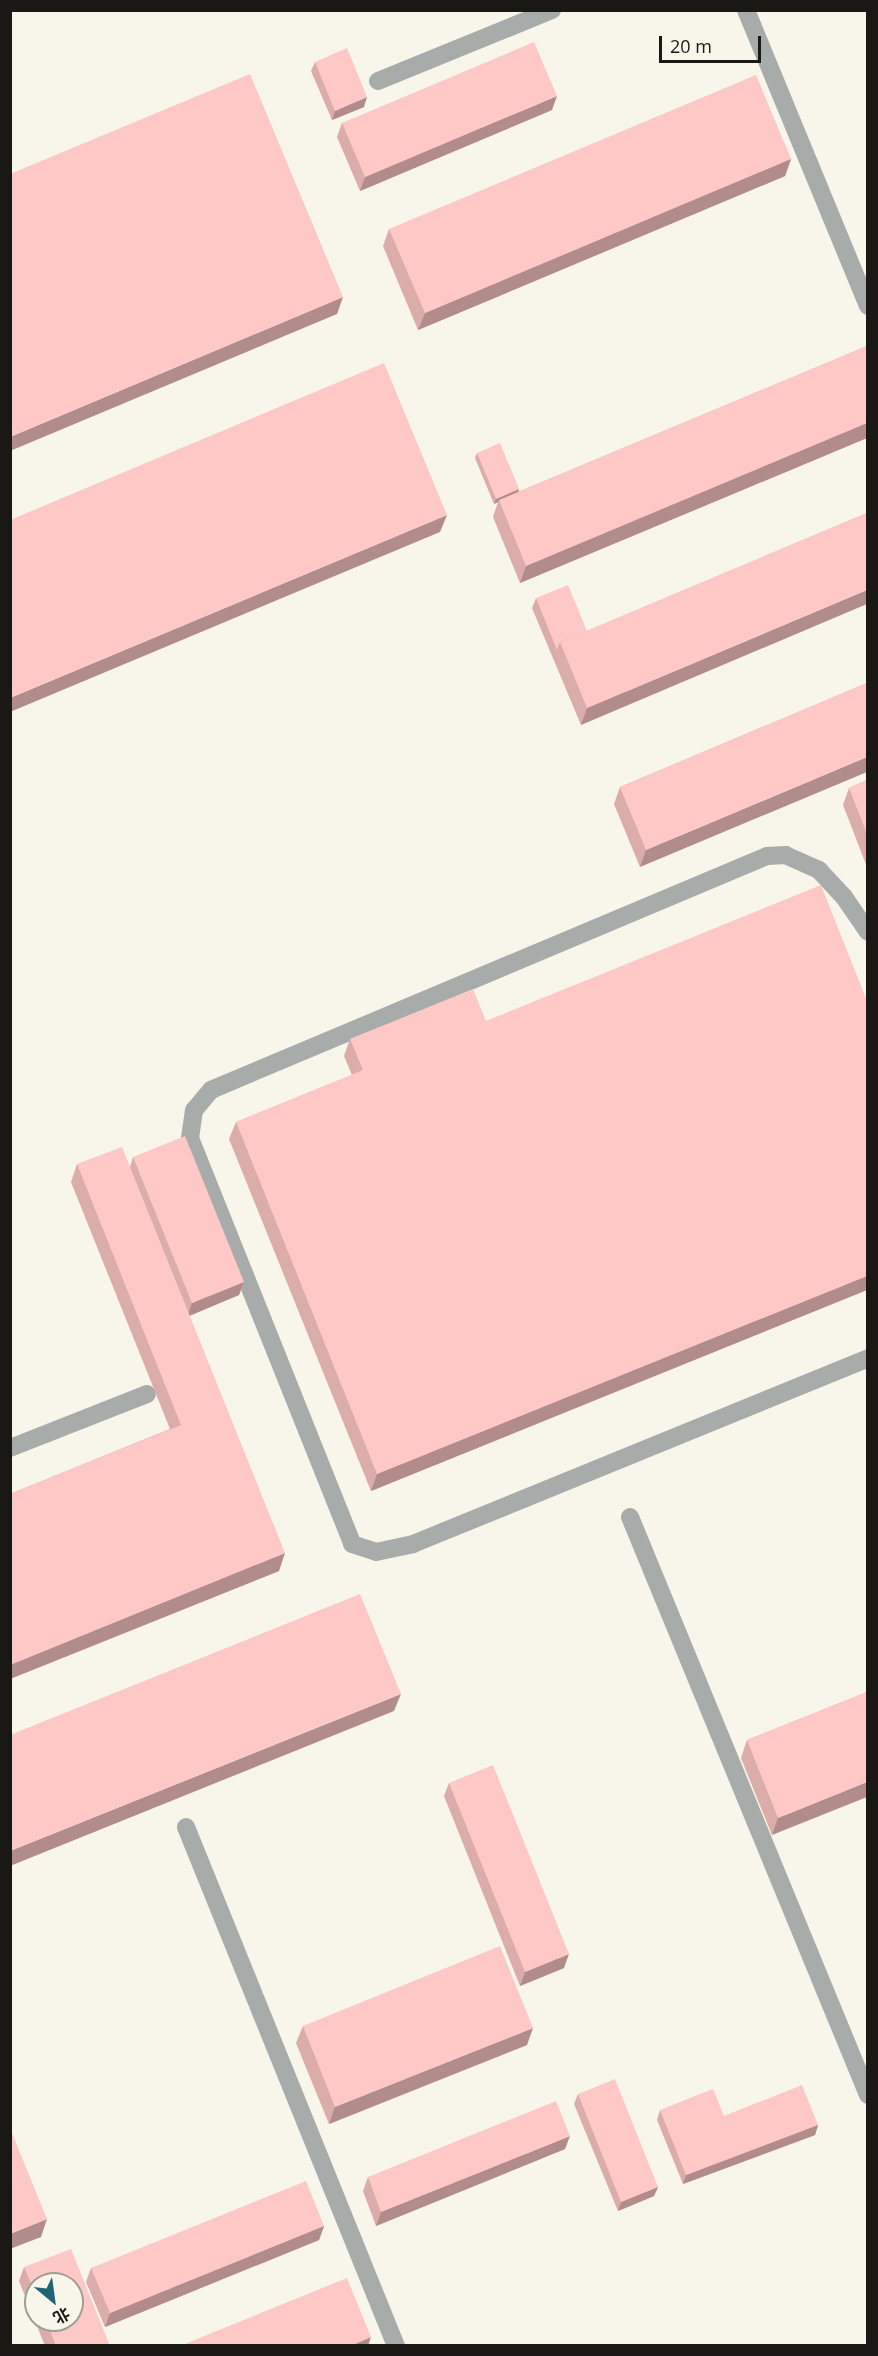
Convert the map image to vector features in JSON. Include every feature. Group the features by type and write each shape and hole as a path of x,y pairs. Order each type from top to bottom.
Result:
{"lane":[{"path":"378,81 552,10"},
{"path":"746,10 867,306"},
{"path":"867,932 844,897 819,870 786,855 767,856 211,1090 194,1110 190,1138 352,1544 376,1552 413,1544 867,1358"},
{"path":"10,1448 147,1394"},
{"path":"630,1517 867,2095"},
{"path":"186,1827 396,2346"}],"building":[{"path":"534,42 557,96 365,177 342,123"},
{"path":"347,48 367,97 335,111 315,62"},
{"path":"250,74 343,297 10,437 10,174"},
{"path":"756,75 791,159 425,313 389,229"},
{"path":"867,346 867,423 526,566 499,500"},
{"path":"384,363 447,515 10,698 10,520"},
{"path":"500,443 519,489 496,499 477,453"},
{"path":"867,513 867,590 587,708 560,642"},
{"path":"568,585 587,631 560,642 557,650 536,598"},
{"path":"867,683 867,757 646,850 620,787"},
{"path":"867,780 867,834 849,788"},
{"path":"821,885 867,1001 867,1276 377,1474 236,1122 363,1070 350,1039 473,989 486,1021"},
{"path":"185,1136 244,1282 192,1303 133,1157"},
{"path":"122,1147 285,1553 10,1665 10,1494 181,1425 77,1164"},
{"path":"360,1594 401,1694 10,1851 10,1735"},
{"path":"867,1692 867,1782 778,1818 747,1740"},
{"path":"493,1765 569,1954 525,1972 449,1783"},
{"path":"500,1946 533,2028 335,2107 303,2026"},
{"path":"615,2079 658,2187 621,2202 578,2094"},
{"path":"802,2085 818,2125 686,2175 660,2110 713,2089 724,2116"},
{"path":"556,2101 570,2136 381,2212 368,2177"},
{"path":"10,2128 47,2219 10,2234"},
{"path":"306,2181 324,2226 110,2313 91,2268"},
{"path":"71,2249 80,2272 26,2272 24,2267"},
{"path":"347,2278 371,2337 350,2346 180,2346"},
{"path":"84,2281 110,2346 56,2346 51,2332 84,2332"}]}
